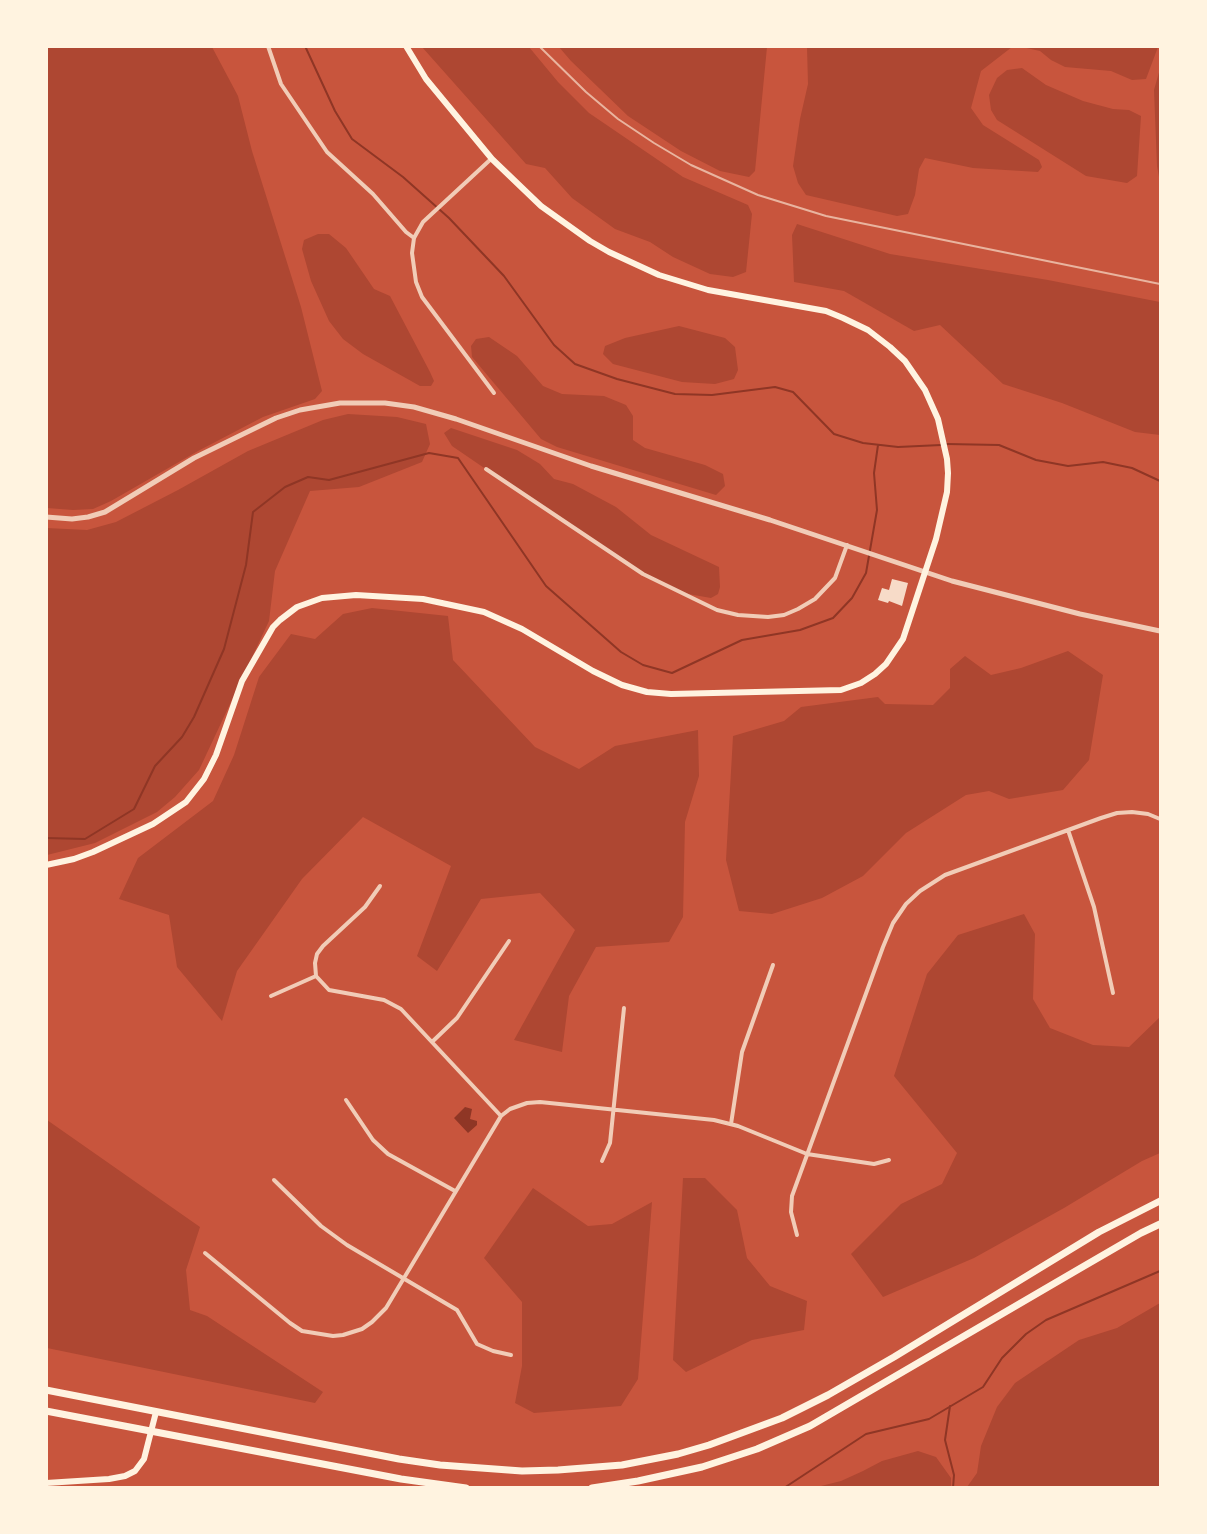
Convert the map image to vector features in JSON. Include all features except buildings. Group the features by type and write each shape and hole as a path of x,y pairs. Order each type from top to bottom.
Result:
{"main road":[{"path":"46,865 93,852 153,824 186,802 201,785 216,755 237,693 255,656 280,620 297,607 311,601 335,596 371,595 436,600 484,612 522,628 622,686 647,692 682,694 831,692 861,683 886,664 903,639 939,528 947,492 947,459 938,419 925,390 905,362 868,330 826,311 708,291 659,275 609,252 566,225 541,206 492,159 426,79 406,46"},
{"path":"46,1390 399,1459 467,1468 558,1470 622,1465 709,1445 782,1418 828,1395 1099,1232 1161,1201"},
{"path":"592,1488 702,1467 757,1449 800,1431 843,1409 1097,1258 1161,1224"},
{"path":"46,1411 401,1479 466,1488"},
{"path":"46,1483 109,1479 125,1476 135,1471 144,1459 156,1412"}],"street":[{"path":"268,46 281,84 327,152 414,238"},
{"path":"492,159 423,222 414,238 412,254 422,297 494,393"},
{"path":"46,517 72,519 105,512 194,458 276,418 321,405 371,402 435,412 591,466 770,520 878,555 925,573 1002,596 1161,631"},
{"path":"486,470 636,570 717,610 738,615 768,617 784,615 815,599 835,578 847,545"},
{"path":"797,1235 791,1203 807,1154 883,948 893,923 906,903 945,875 1117,813 1148,814 1161,819"},
{"path":"1068,830 1094,907 1113,993"},
{"path":"380,886 365,907 317,954 316,976 329,990 395,1004 501,1116"},
{"path":"432,1042 457,1018 509,941"},
{"path":"731,1124 742,1052 773,965"},
{"path":"271,996 316,976"},
{"path":"602,1161 610,1143 624,1008"},
{"path":"346,1100 373,1140 388,1154 455,1191"},
{"path":"205,1253 290,1323 302,1330 324,1336 343,1335 362,1329 386,1308 501,1116 510,1109 533,1103 714,1120 731,1124 807,1154 874,1164 889,1160"},
{"path":"274,1180 321,1226 347,1245 457,1310 477,1344 511,1355"}],"shaded area":[{"path":"47,46 212,47 238,96 252,151 301,307 322,391 315,399 263,417 93,509 47,508"},
{"path":"1158,46 1146,79 1132,80 1111,71 1065,67 1040,51 1022,47"},
{"path":"422,47 529,47 558,82 589,113 683,177 748,205 752,214 746,272 733,277 710,274 673,257 650,242 615,229 572,198 545,168 526,164"},
{"path":"559,47 767,47 755,171 749,177 720,171 681,151 628,116"},
{"path":"807,47 1012,47 981,71 971,108 983,125 1039,160 1042,167 1038,172 973,168 925,158 919,169 915,195 908,214 897,216 806,195 798,183 793,166 808,84"},
{"path":"1022,68 1046,85 1083,101 1113,109 1129,110 1141,116 1137,176 1127,183 1086,176 997,120 991,110 989,95 997,78 1007,70"},
{"path":"1160,69 1160,182 1157,166 1154,90"},
{"path":"797,224 890,254 1048,280 1160,302 1160,435 1135,432 1062,403 1003,384 940,325 914,331 844,291 794,282 792,235"},
{"path":"318,234 329,234 346,248 374,289 390,296 430,372 434,381 431,386 420,386 363,354 343,339 329,321 311,281 302,249 304,240"},
{"path":"679,326 725,338 735,347 738,370 734,379 715,384 682,382 613,364 603,354 605,346 625,338"},
{"path":"489,337 517,356 543,386 562,394 604,396 626,405 633,416 633,440 645,448 705,465 723,474 725,486 716,495 557,447 541,439 472,357 471,346 476,339"},
{"path":"348,414 397,417 426,424 430,444 422,462 359,487 310,491 275,571 269,621 199,770 175,797 157,812 95,843 47,855 46,528 87,530 116,522 248,451 323,420"},
{"path":"451,428 517,450 540,464 554,479 573,484 616,507 651,535 719,567 718,594 711,598 677,592 643,574 452,446 444,433"},
{"path":"372,608 448,616 453,660 535,747 579,769 615,746 698,730 699,776 685,822 683,917 669,942 596,947 569,996 562,1052 514,1040 575,930 540,893 481,899 437,971 417,956 451,866 363,817 302,879 237,971 222,1021 177,967 169,915 119,899 138,858 213,801 234,755 259,677 291,634 315,639 343,614"},
{"path":"1068,651 1103,675 1089,760 1063,790 1009,799 989,791 966,795 906,833 863,876 822,898 772,914 739,911 726,860 733,736 784,721 801,707 878,697 885,704 933,705 950,688 950,669 965,656 991,675 1021,668"},
{"path":"1024,914 1035,934 1033,999 1050,1028 1093,1045 1129,1047 1160,1017 1160,1153 1142,1161 974,1258 883,1297 851,1254 901,1204 942,1184 957,1153 894,1076 927,974 958,935"},
{"path":"465,1107 472,1109 470,1119 477,1121 477,1125 468,1133 454,1118"},
{"path":"47,1120 200,1227 186,1270 190,1310 207,1316 323,1392 315,1403 47,1348"},
{"path":"683,1178 705,1178 737,1210 747,1258 770,1286 807,1301 804,1330 752,1340 686,1372 673,1360"},
{"path":"533,1188 588,1226 612,1224 652,1202 638,1379 621,1406 534,1413 515,1403 522,1366 522,1302 484,1258"},
{"path":"1160,1303 1160,1487 967,1487 977,1473 981,1446 997,1407 1015,1383 1079,1340 1117,1328"},
{"path":"918,1451 936,1457 951,1478 951,1487 817,1487 841,1481 882,1461"}],"waterway":[{"path":"305,46 335,111 352,139 403,177 449,218 504,276 554,345 575,364 617,379 675,394 712,395 775,387 793,392 834,434 863,443 898,447 941,445"},
{"path":"947,444 999,445 1036,460 1068,466 1103,462 1132,468 1160,481"},
{"path":"46,838 85,839 134,809 155,766 182,737 194,717 224,649 246,565 253,512 285,487 308,477 329,480 429,453 458,458 546,586 621,652 643,665 672,673 742,640 800,630 833,618 852,598 866,573 877,510 874,473 878,445"},
{"path":"784,1488 866,1434 929,1419 983,1387 1002,1358 1026,1334 1046,1320 1160,1271"},
{"path":"950,1406 945,1440 954,1475 953,1488"}],"railway":[{"path":"539,46 586,92 618,119 691,165 758,195 826,216 1160,284"}]}
